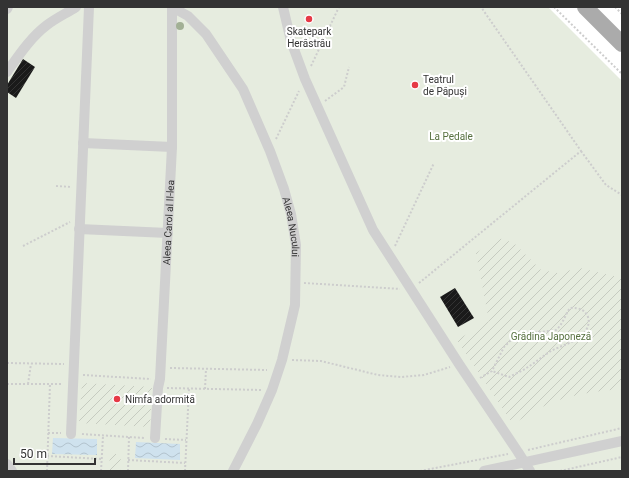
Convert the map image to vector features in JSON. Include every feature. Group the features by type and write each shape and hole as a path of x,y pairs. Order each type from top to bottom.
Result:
{"main road":[{"path":"585,7 622,44"}],"street":[{"path":"7,72 37,34 47,25 76,7"},
{"path":"71,434 89,7"},
{"name":"Aleea Carol al II-lea","path":"155,438 172,147 172,7"},
{"name":"Aleea Nucului","path":"172,7 188,16 206,34 243,89 275,164 291,214 296,245 295,305 282,360 272,390 257,424 232,471"},
{"path":"283,7 291,41 305,79 373,230 527,467"},
{"path":"83,143 172,147"},
{"path":"79,229 168,232"},
{"path":"484,471 527,467 622,441"},
{"path":"7,464 12,471"}],"path":[{"path":"481,7 606,185 622,195"},
{"path":"554,7 622,74"},
{"path":"615,7 622,14"},
{"path":"318,107 344,87 349,67"},
{"path":"295,283 411,290 581,151"},
{"path":"390,257 434,163"},
{"path":"56,186 81,187"},
{"path":"23,246 80,217"},
{"path":"472,383 492,371 504,347 511,340 524,334 556,330 560,326 570,308 578,307 585,312 588,317 589,322 586,330 581,336 540,358 528,367 509,377 492,371"},
{"path":"282,360 321,361 378,375 401,377 424,375 459,364"},
{"path":"7,363 31,364 74,374 189,389 272,390"},
{"path":"28,384 31,364"},
{"path":"160,368 279,370"},
{"path":"205,389 206,369"},
{"path":"7,384 50,384 74,374"},
{"path":"48,471 47,456 50,384"},
{"path":"185,471 189,389"},
{"path":"48,433 186,440"},
{"path":"101,471 103,436"},
{"path":"128,471 129,437"},
{"path":"47,456 102,459"},
{"path":"560,471 622,457"},
{"path":"128,460 185,463"}],"green space":[{"name":"La Pedale","path":"7,7 548,7 622,81 622,471 7,471"},
{"name":"Grădina Japoneză","path":"499,238 514,243 541,270 558,273 580,268 622,278 622,389 567,398 540,408 513,424 457,340 489,321 476,253"},
{"path":"82,383 152,387 150,427 79,423"},
{"path":"110,454 121,454 120,471 109,471"}],"water":[{"path":"53,438 97,439 97,455 52,454"},
{"path":"136,442 180,444 180,460 135,458"}],"building":[{"path":"23,59 35,67 16,98 7,92 7,85"},
{"path":"455,288 474,318 458,327 440,297"}],"place":[{"name":"Skatepark Herăstrău","path":"309,19"},
{"name":"Teatrul de Păpuși","path":"415,85"},
{"name":"Nimfa adormită","path":"117,399"}]}
